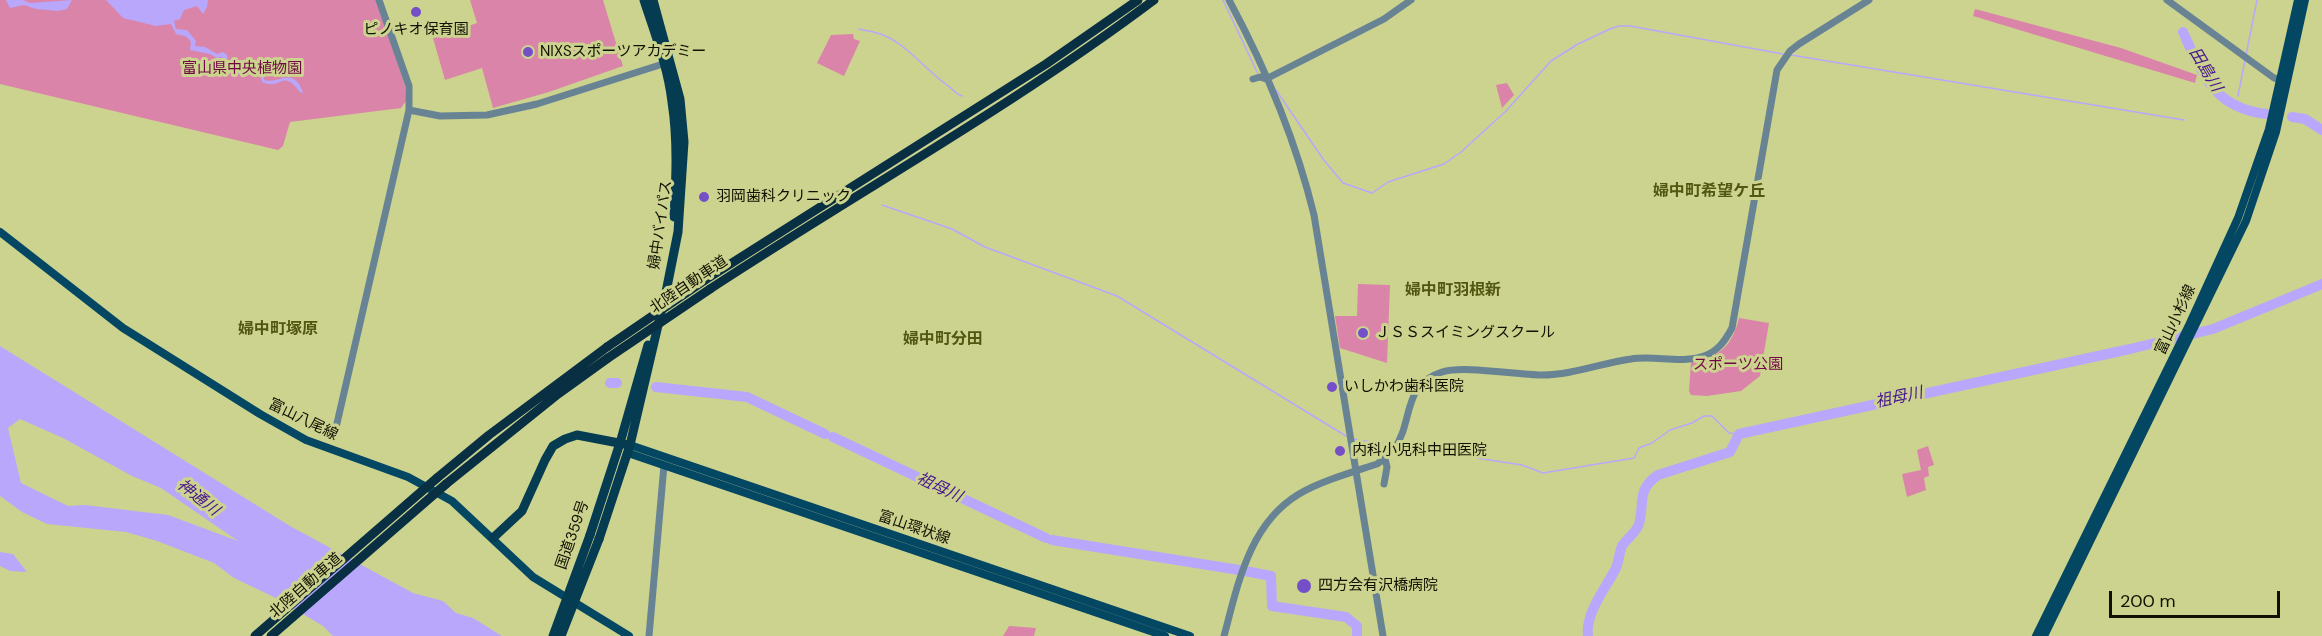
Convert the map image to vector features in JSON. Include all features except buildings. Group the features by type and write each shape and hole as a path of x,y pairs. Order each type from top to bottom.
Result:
{"highway":[{"name":"婦中バイパス","path":"644,0 668,62"},
{"name":"婦中バイパス","path":"621,447 649,342 673,232 676,142 668,62 653,0"},
{"name":"北陸自動車道","path":"255,636 442,481 761,244 1046,64 1137,0"},
{"name":"北陸自動車道","path":"271,636 497,429 607,347 912,162 1070,60 1154,0"},
{"path":"493,538 522,511 544,460 553,446 577,435 621,447"},
{"name":"国道359号","path":"561,636 595,537 621,447"},
{"name":"国道359号","path":"553,636 595,537"}],"main road":[{"name":"富山小杉線","path":"2036,636 2250,210 2276,132 2298,0"},
{"name":"富山小杉線","path":"2285,80 2305,0"},
{"name":"富山八尾線","path":"0,232 123,328 205,381 306,440 408,477 452,501 533,577 629,636"},
{"name":"富山小杉線","path":"2044,636 2185,341"},
{"name":"富山環状線","path":"621,447 664,465 1165,636"},
{"name":"富山環状線","path":"621,447 1190,636"}],"street":[{"path":"332,438 409,110 409,86 379,0"},
{"path":"1229,0 1266,79 1303,170 1314,215 1383,636"},
{"path":"1253,79 1260,77 1266,79 1384,19 1411,0"},
{"path":"1224,636 1243,567 1256,540 1274,515 1299,494 1385,459 1394,450 1399,439 1411,399 1419,387 1432,377 1444,372 1465,371 1544,375 1633,358 1687,359 1702,357 1722,344 1732,328 1777,70 1790,51 1799,44 1860,8 1869,0"},
{"path":"2167,0 2274,78 2285,80"},
{"path":"409,110 440,116 488,115 537,104 668,62"},
{"path":"1384,484 1388,467 1385,459"},
{"path":"649,636 664,465"}],"green space":[{"name":"富山県中央植物園","path":"0,0 377,0 405,86 406,101 401,108 290,122 283,146 278,150 0,84"},
{"name":"NIXSスポーツアカデミー","path":"470,0 603,0 623,66 549,92 493,108 482,68 445,80 433,38 477,23"},
{"path":"1975,9 2121,48 2197,75 2195,83 1973,16"},
{"path":"853,34 854,39 860,41 844,76 817,63 831,35"},
{"path":"1507,83 1514,95 1502,108 1496,85"},
{"name":"ＪＳＳスイミングスクール","path":"1358,284 1390,285 1387,363 1340,348 1335,316 1357,316"},
{"name":"スポーツ公園","path":"1739,318 1769,323 1760,376 1741,391 1707,396 1691,395 1689,391 1691,362 1710,357 1723,349 1733,336"},
{"path":"1928,446 1934,465 1928,467 1929,476 1924,478 1926,490 1907,497 1902,474 1921,470 1917,450"},
{"path":"1009,626 1036,628 1034,636 1003,636"}],"water":[{"path":"6,0 23,0 30,3 72,0 67,9 58,11 36,9 24,5 10,8"},
{"path":"106,0 208,0 203,14 197,6 184,10 180,19 174,21 176,29 187,30 196,41 195,46 205,47 217,54 223,52 227,55 229,67 244,72 252,68 264,71 264,80 294,79 303,92 301,93 285,80 269,84 262,82 256,73 231,72 225,67 222,57 217,58 210,54 190,50 191,42 185,36 176,34 171,24 156,26 123,18"},
{"name":"神通川","path":"0,346 290,526 413,593 443,601 456,613 473,618 502,636 333,636 323,626 276,598 234,578 214,563 157,541 126,532 47,524 22,512 0,496","holes":["20,419 63,438 132,476 161,488 238,541 168,515 85,505 68,506 21,483 8,428"]},
{"path":"0,552 13,554 27,572 10,571 0,566"}],"waterway":[{"path":"1223,0 1258,74"},
{"path":"2246,55 2257,0"},
{"path":"1276,90 1323,159 1343,183 1372,193 1388,182 1444,164 1461,152 1506,111 1551,61 1578,44 1610,29 1630,26 1783,54"},
{"path":"859,29 880,34 899,44 962,96"},
{"name":"田島川","path":"2183,32 2204,75 2222,96 2234,105 2266,114"},
{"path":"1791,55 2184,120"},
{"path":"2238,96 2245,60"},
{"name":"田島川","path":"2292,117 2305,119 2322,130"},
{"path":"882,205 952,229 985,247 1117,296 1346,436"},
{"name":"祖母川","path":"1588,636 1593,610 1616,568 1622,546 1639,524 1642,497 1647,486 1658,475 1730,452 1739,434 2213,329 2322,284"},
{"name":"祖母川","path":"610,383 617,383"},
{"name":"祖母川","path":"656,387 747,397 825,434"},
{"path":"1398,446 1522,465 1543,473 1634,458 1639,448 1652,443 1670,430 1692,423 1704,416 1712,416 1729,433 1739,434"},
{"name":"祖母川","path":"833,437 1046,538"},
{"path":"1353,439 1393,445"},
{"name":"祖母川","path":"1052,540 1239,570"},
{"name":"祖母川","path":"1245,571 1271,576 1272,606 1346,617 1357,626 1357,636"}],"place":[{"name":"ピノキオ保育園","path":"416,12"},
{"name":"NIXSスポーツアカデミー","path":"528,52"},
{"name":"羽岡歯科クリニック","path":"704,197"},
{"name":"ＪＳＳスイミングスクール","path":"1363,333"},
{"name":"いしかわ歯科医院","path":"1332,387"},
{"name":"内科小児科中田医院","path":"1340,451"},
{"name":"四方会有沢橋病院","path":"1304,586"}],"district":[{"name":"婦中町希望ケ丘","path":"1709,192"},
{"name":"婦中町羽根新","path":"1453,291"},
{"name":"婦中町塚原","path":"278,330"},
{"name":"婦中町分田","path":"943,340"}]}
